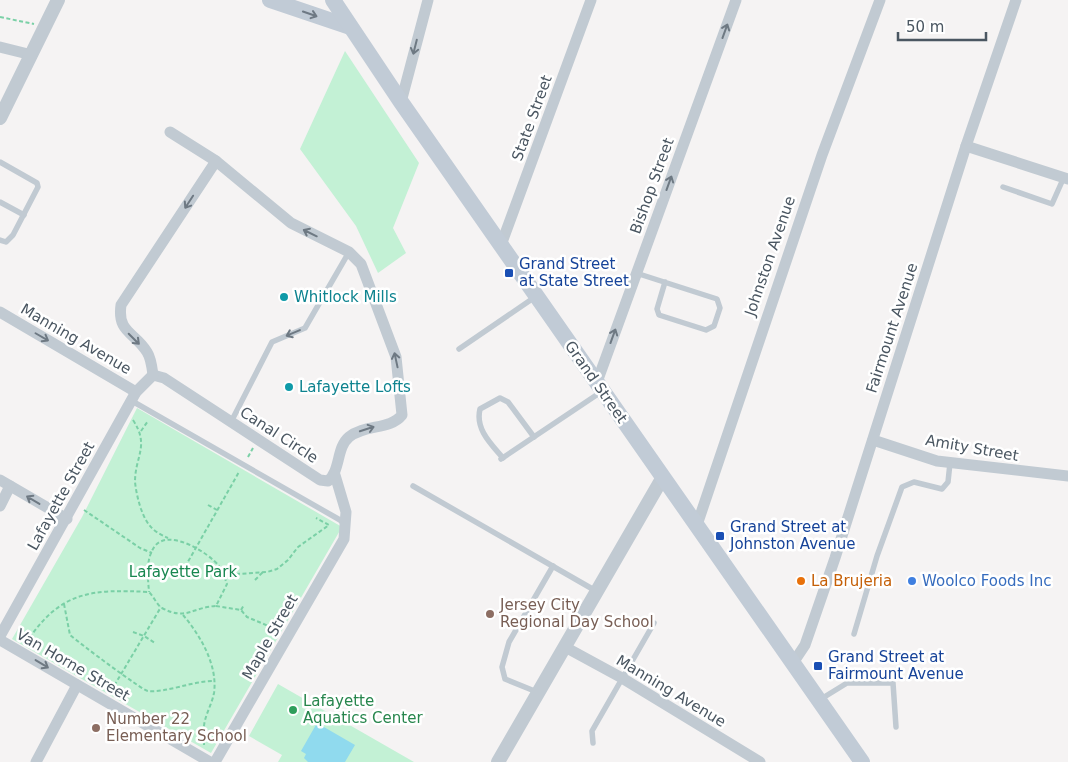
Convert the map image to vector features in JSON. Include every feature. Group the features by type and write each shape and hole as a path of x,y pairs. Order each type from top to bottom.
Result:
{"main road":[{"path":"270,0 350,27"},
{"name":"Grand Street","path":"333,0 401,102 862,762"}],"street":[{"path":"0,118 58,0"},
{"path":"401,102 428,0"},
{"name":"State Street","path":"501,245 590,0"},
{"name":"Bishop Street","path":"600,386 636,273 736,0"},
{"name":"Johnston Avenue","path":"697,525 822,155 880,0"},
{"name":"Fairmount Avenue","path":"793,663 805,645 873,440 966,146 1016,0"},
{"path":"0,47 32,55"},
{"name":"Canal Circle","path":"153,375 164,378 320,480 328,481 335,475 344,443 349,436 365,429 397,421 402,415 396,357 361,264 349,252 291,223 216,161 170,132"},
{"path":"966,146 1066,178"},
{"path":"153,375 147,351 124,328 119,317 121,305 216,161"},
{"name":"Manning Avenue","path":"0,312 134,396"},
{"name":"Lafayette Street","path":"0,636 134,396 153,375"},
{"name":"Amity Street","path":"873,440 938,461 1068,476"},
{"name":"Maple Street","path":"214,762 344,539 346,512 335,475"},
{"path":"498,762 663,477"},
{"path":"0,506 5,483 66,519"},
{"name":"Van Horne Street","path":"0,640 210,762"},
{"name":"Manning Avenue","path":"565,647 622,678 760,762"},
{"path":"36,762 77,685"}],"lane":[{"path":"0,162 38,185 14,236 6,242 0,240"},
{"path":"1003,188 1052,204 1066,178"},
{"path":"0,202 24,215"},
{"path":"231,422 272,342 305,328 349,252"},
{"path":"636,273 665,282 717,299 720,308 714,326 706,330 659,315 657,309 665,282"},
{"path":"459,349 536,296"},
{"path":"534,437 508,402 500,398 480,409 479,415 482,430 502,459 534,437 600,386"},
{"path":"134,396 344,524"},
{"path":"854,634 877,556 902,487 914,482 942,489 948,482 950,463"},
{"path":"413,486 597,591"},
{"path":"538,693 505,679 502,667 509,642 553,566"},
{"path":"593,743 592,731 654,623"},
{"path":"819,700 847,682 893,683 896,727"}],"path":[{"path":"0,17 46,26"},
{"path":"133,420 141,432 142,448 135,482 137,498 146,523 154,531 170,539 182,540 219,566 227,584 216,606"},
{"path":"184,567 258,440"},
{"path":"208,505 217,510"},
{"path":"84,510 140,548 152,553"},
{"path":"223,575 277,569 288,560 298,547 329,525"},
{"path":"170,539 155,546 152,553 148,572 149,592 161,607 183,615 194,629 210,659 214,681 212,702 204,725 204,748"},
{"path":"255,580 263,572"},
{"path":"25,645 38,624 53,610 89,593 108,590 149,592"},
{"path":"64,604 70,635 94,655 123,673 140,688 150,691 192,682 214,681"},
{"path":"241,610 244,605"},
{"path":"183,615 216,606 241,610 247,617 278,630"},
{"path":"110,694 161,607"},
{"path":"133,632 155,643"}],"green space":[{"path":"345,51 419,163 393,228 406,253 378,273 356,226 300,149"},
{"name":"Lafayette Park","path":"137,408 342,527 211,753 12,639 82,517"},
{"name":"Lafayette Aquatics Center","path":"278,684 414,762 278,762 282,755 249,736"}],"water":[{"path":"317,723 355,745 345,762 308,762 304,758 306,754 301,751"}],"place":[{"name":"Grand Street at State Street","path":"509,273"},
{"name":"Whitlock Mills","path":"284,297"},
{"name":"Lafayette Lofts","path":"289,387"},
{"name":"Grand Street at Johnston Avenue","path":"720,536"},
{"name":"La Brujeria","path":"801,581"},
{"name":"Woolco Foods Inc","path":"912,581"},
{"name":"Jersey City Regional Day School","path":"490,614"},
{"name":"Grand Street at Fairmount Avenue","path":"818,666"},
{"name":"Lafayette Aquatics Center","path":"293,710"},
{"name":"Number 22 Elementary School","path":"96,728"}]}
